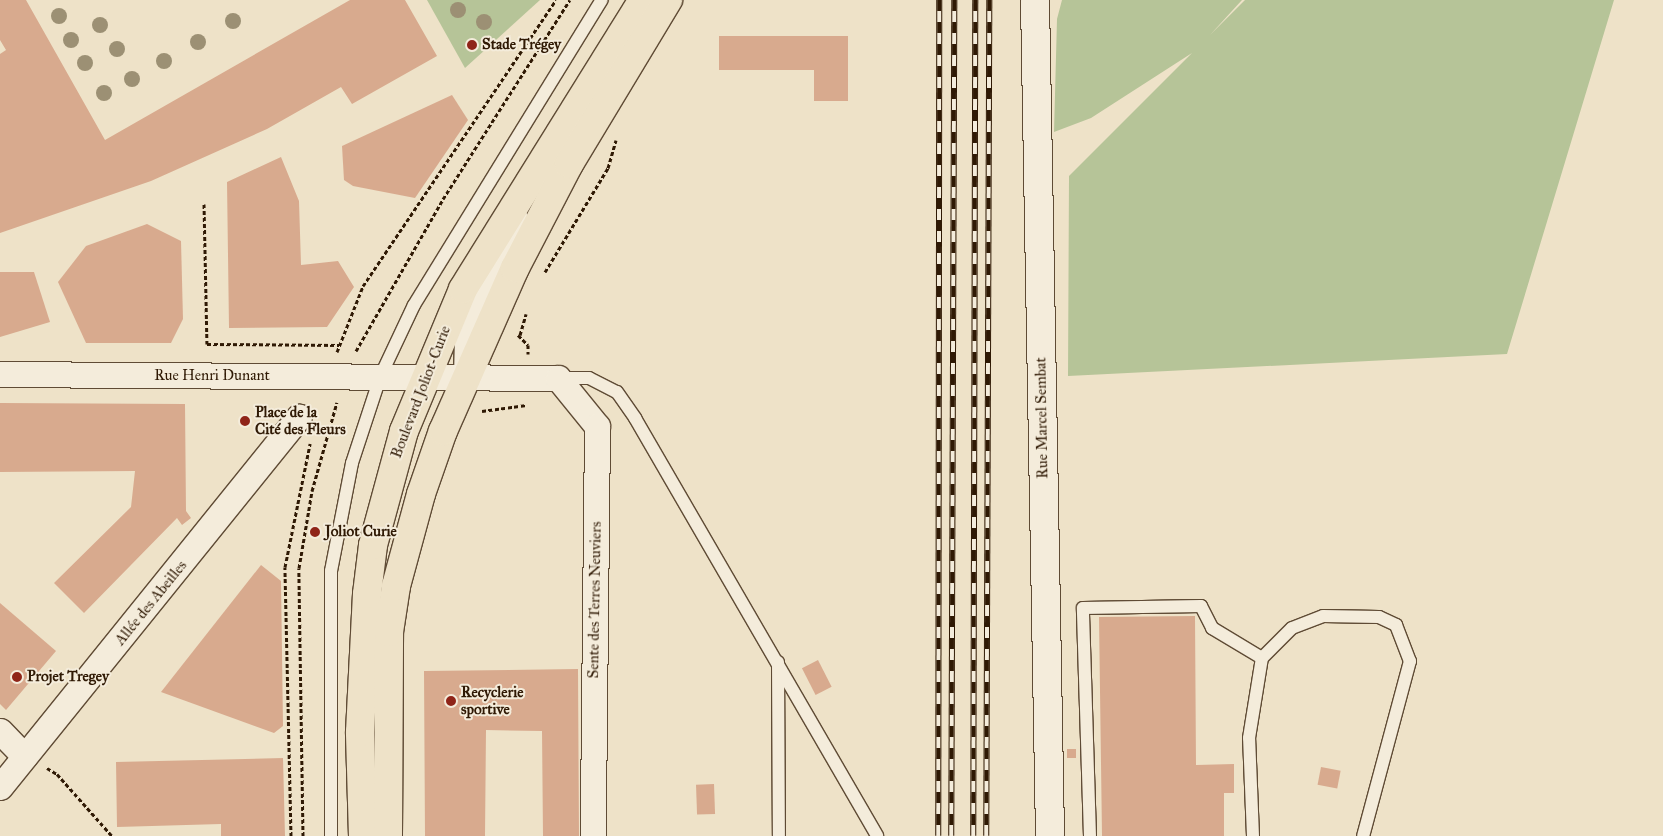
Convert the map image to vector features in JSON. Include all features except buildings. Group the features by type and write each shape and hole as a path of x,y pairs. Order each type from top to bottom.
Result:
{"main road":[{"name":"Boulevard Joliot-Curie","path":"363,836 360,732 366,594 386,493 424,376 463,289 643,0"},
{"path":"388,836 389,632 396,586 421,494 466,378 565,172 668,0"}],"street":[{"name":"Rue Marcel Sembat","path":"1035,0 1050,836"},
{"path":"466,378 468,335 501,262 518,199"},
{"name":"Rue Henri Dunant","path":"0,374 381,375 466,378 558,378"},
{"name":"Sente des Terres Neuviers","path":"558,378 597,426 593,836"},
{"name":"Allée des Abeilles","path":"0,787 299,416"},
{"path":"0,731 24,756"}],"lane":[{"path":"331,836 330,571 344,494 381,375 414,305 602,0"},
{"path":"558,378 589,378 617,392 778,662 877,836"},
{"path":"1090,836 1084,608 1201,606 1212,628 1262,658"},
{"path":"1253,836 1249,738 1262,658 1292,628 1323,616 1379,617 1396,626 1404,640 1410,661 1363,836"},
{"path":"778,662 778,836"}],"path":[{"path":"542,277 608,168 617,136"},
{"path":"204,204 207,344 339,345"},
{"path":"520,335 527,310"},
{"path":"24,756 58,774 112,836"}],"green space":[{"name":"Stade Trégey","path":"427,0 540,0 465,68"},
{"path":"1062,0 1242,0 1210,35 1245,0 1614,0 1507,354 1068,376 1069,176 1192,53 1091,118 1054,132 1057,19"}],"railway":[{"path":"938,836 939,0"},
{"path":"951,836 954,0"},
{"path":"973,836 975,0"},
{"path":"986,836 989,0"}],"place":[{"name":"Stade Trégey","path":"472,45"},
{"name":"Place de la Cité des Fleurs","path":"245,421"},
{"name":"Joliot Curie","path":"315,532"},
{"name":"Projet Tregey","path":"17,677"},
{"name":"Recyclerie sportive","path":"451,701"}]}
